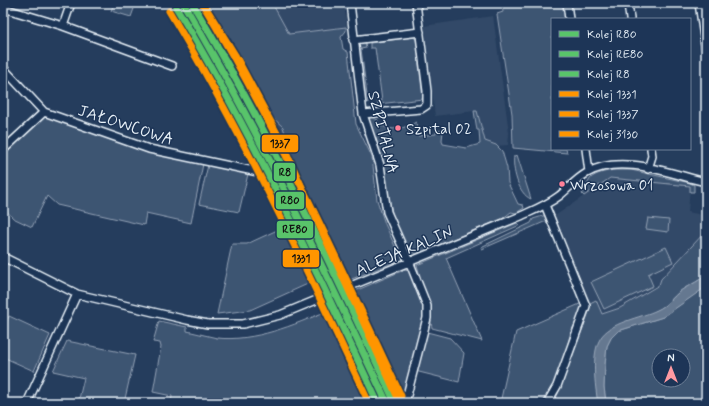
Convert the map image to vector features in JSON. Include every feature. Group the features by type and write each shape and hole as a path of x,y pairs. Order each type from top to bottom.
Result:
{"street":[{"path":"63,26 71,3"},
{"name":"SZPITALNA","path":"350,3 362,114 380,165 387,212 427,306 427,318 405,403"},
{"path":"362,114 421,109 427,105 428,98 416,3"},
{"path":"567,3 569,18"},
{"path":"628,3 630,18"},
{"path":"699,3 706,52"},
{"path":"3,8 63,26 172,66"},
{"path":"353,40 420,32"},
{"name":"JAŁOWCOWA","path":"3,68 44,112 150,149 258,172"},
{"path":"3,150 44,112"},
{"path":"586,150 589,172"},
{"path":"648,169 652,156 651,150"},
{"name":"ALEJA KALIN","path":"3,257 77,294 208,324 242,324 256,322 280,315 350,288 546,205 589,172 602,166 619,164 706,182"},
{"path":"546,205 586,301 585,310 557,386 547,403"},
{"path":"27,403 77,294"}],"shaded area":[{"path":"114,3 136,3 131,17 111,11"},
{"path":"169,3 205,3 252,81 271,116 283,127 298,175 349,280 317,292 267,184 254,143 236,119"},
{"path":"205,3 272,3 289,34 346,27 346,31 341,37 343,49 348,52 356,124 372,157 377,200 385,224 398,253 398,261 349,280 298,175 283,127 271,116 252,81"},
{"path":"272,3 344,3 347,27 289,34"},
{"path":"502,3 563,3 565,18 551,18 551,150 566,150 567,153 513,148 512,114 497,14 503,12"},
{"path":"493,16 509,133 508,145 480,147 479,130 477,130 474,111 435,116 424,26"},
{"path":"413,37 416,39 423,99 378,104 378,101 382,101 375,48 370,48 370,43"},
{"path":"360,42 365,43 366,48 361,49 368,103 364,103 358,44"},
{"path":"474,111 477,111 485,141 496,145 502,151 507,168 508,183 518,204 523,205 524,208 516,213 511,212 502,219 416,254 408,249 401,239 396,227 389,198 383,161 368,123 369,118 371,117 378,120 377,122 381,125 391,129 401,128 416,122 418,136 436,134 436,130 443,131 443,144 466,148 480,144 479,130 477,130"},
{"path":"45,116 203,164 191,223 146,213 144,225 57,205 47,196 32,227 13,218 3,207 3,155"},
{"path":"517,155 531,199 526,196 519,186 515,174 514,156"},
{"path":"208,165 248,174 239,212 199,204"},
{"path":"615,170 631,170 690,183 694,185 694,192 690,192 690,186 610,178 584,196 582,194 592,177"},
{"path":"610,178 690,186 688,212 706,216 706,231 661,279 659,284 620,308 602,314 596,301 590,303 555,216"},
{"path":"546,215 548,223 544,222 482,249 481,247 531,223 533,219"},
{"path":"648,218 669,220 668,232 646,229"},
{"path":"517,223 520,225 446,258 482,341 432,328 428,305 417,265"},
{"path":"286,226 312,282 250,310 217,314 232,244 247,244"},
{"path":"706,231 705,275 679,292 667,304 658,310 609,330 595,371 598,403 551,403 557,396 589,312 590,303 596,300 602,314 620,308 659,285 661,279"},
{"path":"666,247 673,262 648,274 653,286 604,309 591,282"},
{"path":"406,269 412,273 425,312 402,403 398,403 350,296 354,294 353,292"},
{"path":"706,274 706,286 703,289 663,317 618,331 611,338 607,346 605,364 604,387 606,403 598,403 595,379 595,353 597,345 604,333 618,324 660,308 668,303 681,290 699,280"},
{"path":"706,286 706,403 606,403 604,387 607,346 611,338 618,331 663,317"},
{"path":"350,296 398,403 371,403 324,307"},
{"path":"582,303 581,313 571,331 564,360 553,390 545,403 500,403 516,332"},
{"path":"327,311 371,403 171,403 172,396 153,392 161,347 160,343 153,342 159,321 187,327 187,331 217,338 231,339 274,331"},
{"path":"9,316 50,335 34,371 3,357 3,330"},
{"path":"427,332 450,338 464,353 459,382 415,371"},
{"path":"67,341 135,355 124,403 78,403 84,378 53,371"}],"rail line":[{"name":"R80","path":"183,3 265,150 387,403"},
{"name":"R8","path":"192,3 273,149 323,249 394,400"},
{"name":"1337","path":"202,3 256,99 307,197 401,396"},
{"name":"3130","path":"203,3 235,55 280,139 399,400"},
{"name":"RE80","path":"176,7 231,104 282,202 378,403"},
{"name":"1331","path":"169,11 224,107 249,155 299,254 369,403"}],"place":[{"name":"Szpital 02","path":"398,128"},
{"name":"Wrzosowa 01","path":"562,184"}]}
